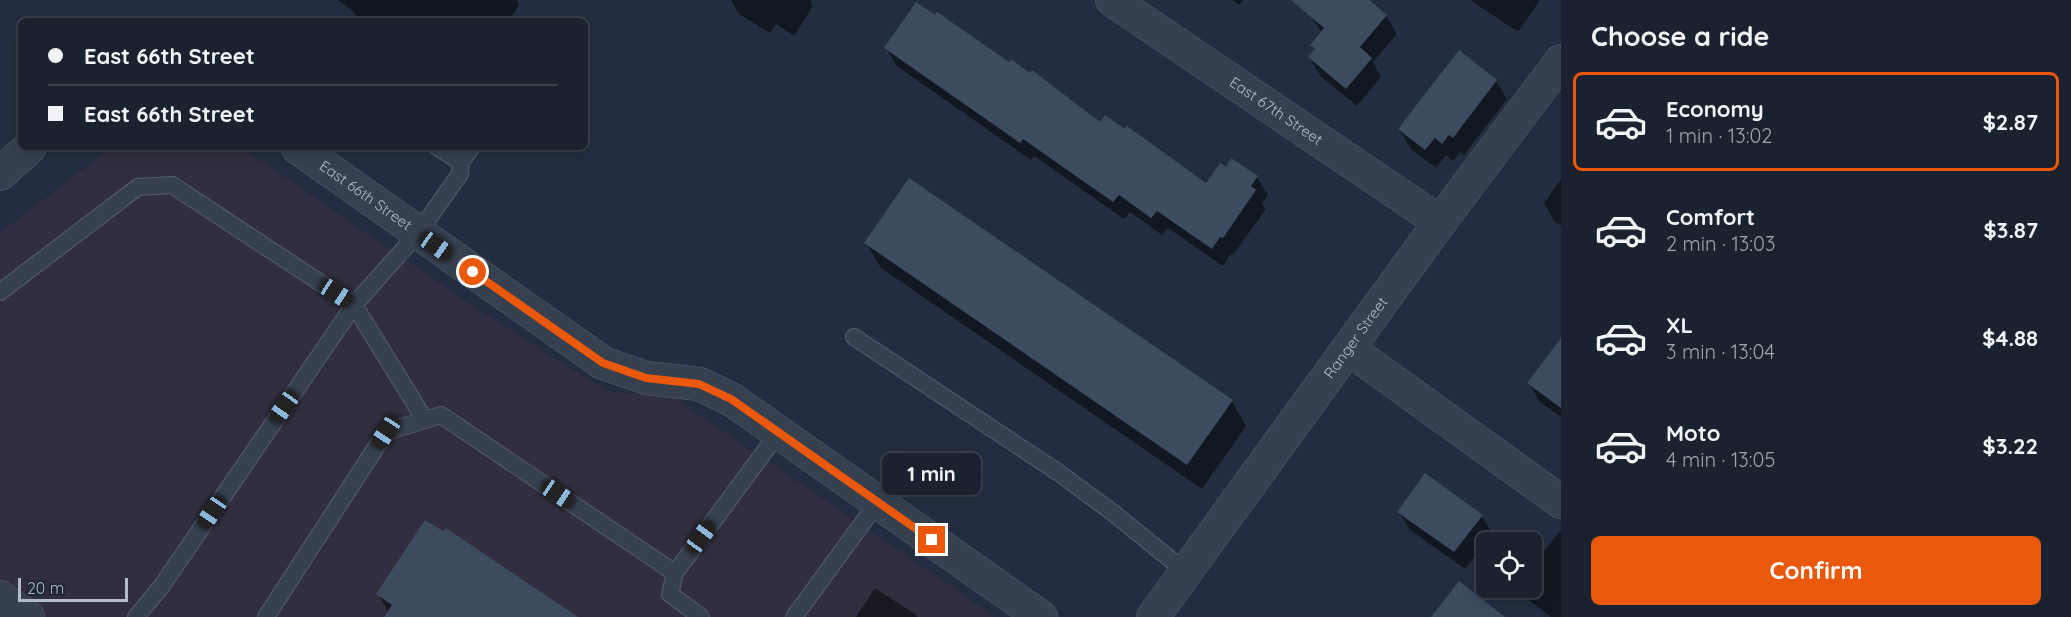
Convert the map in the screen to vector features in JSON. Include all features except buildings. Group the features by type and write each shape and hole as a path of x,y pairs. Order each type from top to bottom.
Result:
{"street":[{"name":"East 67th Street","path":"1112,0 1440,222"},
{"name":"Ranger Street","path":"1153,617 1440,222 1561,62"},
{"path":"0,174 27,150"},
{"name":"East 66th Street","path":"301,150 603,363 646,378 699,384 731,399 1041,617"},
{"path":"1348,349 1561,502"},
{"path":"0,597 28,617"}],"lane":[{"path":"442,150 461,162"},
{"path":"136,617 161,587 354,305 418,233 460,174 461,162 470,150"},
{"path":"0,292 138,187 172,185 354,305 424,420"},
{"path":"854,338 1059,473 1112,512 1186,572"},
{"path":"266,617 386,432 441,416 675,573"},
{"path":"701,617 670,594 675,573 779,432"},
{"path":"794,617 878,502"}],"shaded area":[{"path":"108,150 245,150 474,307 608,392 671,396 959,591 993,617 0,617 0,233"}],"route":[{"path":"473,272 603,363 646,378 699,384 731,399 932,540"}]}
